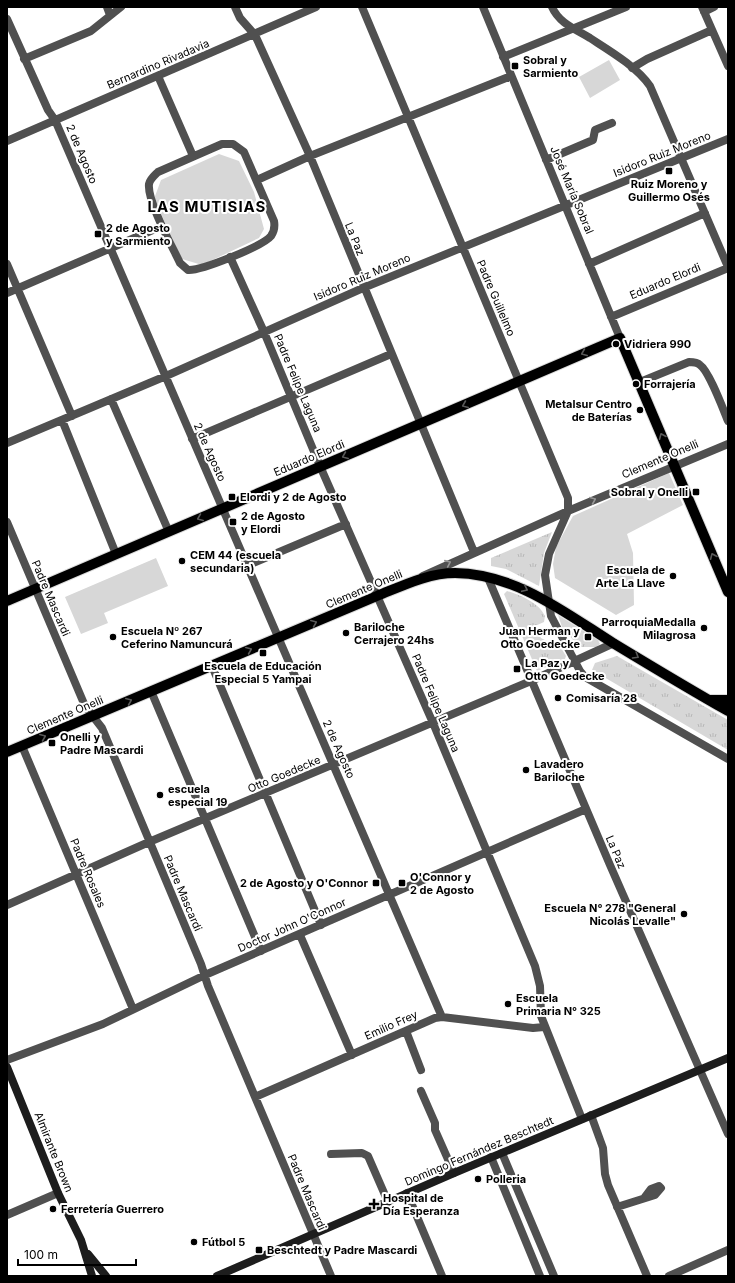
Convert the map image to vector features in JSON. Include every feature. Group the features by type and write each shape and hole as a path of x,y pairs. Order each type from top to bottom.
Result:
{"main road":[{"name":"Eduardo Elordi","path":"7,601 620,338"},
{"name":"José María Sobral","path":"620,338 728,589"},
{"path":"413,581 454,573 488,578 522,588 548,601 614,643 728,711"},
{"name":"Clemente Onelli","path":"7,752 413,581"},
{"path":"709,700 728,700"}],"street":[{"path":"24,59 91,31 98,27 108,11 121,7"},
{"name":"La Paz","path":"235,7 240,18 255,35 310,156 363,288 474,552"},
{"name":"Padre Guillelmo","path":"362,7 568,498 568,511"},
{"name":"José María Sobral","path":"483,7 620,338"},
{"path":"552,7 560,21 574,28 644,77 650,86 682,158 728,267"},
{"path":"503,57 626,7"},
{"path":"714,7 703,9 728,66"},
{"name":"Bernardino Rivadavia","path":"7,141 255,35 311,8"},
{"name":"2 de Agosto","path":"7,19 48,110 55,120 223,508 246,566 334,765 442,1017"},
{"path":"632,68 647,59 712,30"},
{"path":"158,76 193,156"},
{"path":"257,180 310,156 511,76"},
{"path":"546,160 593,140 595,130 612,123"},
{"name":"Isidoro Ruiz Moreno","path":"7,443 166,376 363,288 462,246 682,158 728,138"},
{"path":"222,144 233,144 244,152 257,180 274,222 274,231 266,240 230,257 201,269 188,270 180,263 150,197 150,182 152,177 158,172 222,144"},
{"path":"589,264 705,213"},
{"path":"7,293 162,226"},
{"name":"Padre Felipe Laguna","path":"230,257 264,332 320,466 433,723 535,966 540,986 540,1009 544,1027 582,1119"},
{"path":"7,264 72,416"},
{"name":"Eduardo Elordi","path":"611,317 728,267"},
{"path":"192,439 391,354"},
{"path":"640,382 688,362 695,362 701,365 707,374 728,421"},
{"path":"111,399 168,532"},
{"path":"62,420 116,554"},
{"name":"Clemente Onelli","path":"413,581 433,570 568,511 728,444"},
{"path":"568,511 546,564 545,575 548,601 556,629 574,661 585,677 728,759"},
{"name":"Padre Mascardi","path":"7,522 85,706 102,728 205,975 208,986 332,1276"},
{"path":"246,566 346,524"},
{"name":"La Paz","path":"488,578 586,809 728,1134"},
{"name":"Otto Goedecke","path":"7,905 149,842 205,820 531,681 614,643"},
{"path":"212,666 321,925"},
{"path":"151,691 261,951"},
{"name":"Padre Rosales","path":"22,746 133,1009"},
{"name":"Doctor John O'Connor","path":"7,1060 95,1028 205,975 300,935 390,894 586,809"},
{"path":"300,935 352,1055"},
{"name":"Emilio Frey","path":"255,1097 406,1031 442,1017 533,1028 544,1027"},
{"path":"406,1031 421,1070"},
{"name":"Domingo Fernández Beschtedt","path":"217,1276 491,1157 728,1058"},
{"name":"Almirante Brown","path":"7,1067 58,1193 82,1245 92,1276"},
{"path":"421,1091 435,1123 435,1130 454,1173"},
{"path":"591,1115 602,1142 605,1174 617,1207 647,1276"},
{"path":"502,1153 554,1276"},
{"path":"331,1154 362,1154 368,1156 388,1202"},
{"path":"491,1157 540,1276"},
{"path":"7,1215 58,1193"},
{"path":"407,1193 442,1276"},
{"path":"617,1207 645,1197"},
{"name":"Almirante Brown","path":"82,1245 92,1261 106,1276"},
{"path":"669,1276 728,1250"}],"green space":[{"path":"609,60 620,80 590,98 579,77"},
{"path":"219,154 239,161 254,192 264,229 259,238 202,265 182,259 154,199 161,180"},
{"path":"669,473 683,505 627,534 633,553 634,605 616,615 555,578 553,564 556,547 573,516"},
{"path":"552,532 544,553 539,586 506,569 491,566 491,558"},
{"path":"156,558 168,586 104,613 108,623 81,634 65,597"},
{"path":"507,591 529,600 542,611 545,616 544,622 535,626 541,638 561,648 566,656 565,659 537,671 504,594"},
{"path":"558,615 598,640 600,644 596,647 579,647 562,627"},
{"path":"617,656 728,720 728,750 592,670 595,663"}],"place":[{"name":"Sobral y Sarmiento","path":"515,66"},
{"name":"Ruiz Moreno y Guillermo Osés","path":"669,171"},
{"name":"2 de Agosto y Sarmiento","path":"98,234"},
{"name":"Vidriera 990","path":"616,344"},
{"name":"Forrajería","path":"636,384"},
{"name":"Metalsur Centro de Baterías","path":"640,410"},
{"name":"Sobral y Onelli","path":"696,492"},
{"name":"Elordi y 2 de Agosto","path":"232,497"},
{"name":"2 de Agosto y Elordi","path":"233,522"},
{"name":"CEM 44 (escuela secundaria)","path":"182,561"},
{"name":"Escuela de Arte La Llave","path":"673,576"},
{"name":"ParroquiaMedalla Milagrosa","path":"704,628"},
{"name":"Bariloche Cerrajero 24hs","path":"346,633"},
{"name":"Escuela Nº 267 Ceferino Namuncurá","path":"113,637"},
{"name":"Juan Herman y Otto Goedecke","path":"588,637"},
{"name":"Escuela de Educación Especial 5 Yampai","path":"263,653"},
{"name":"La Paz y Otto Goedecke","path":"517,669"},
{"name":"Comisaría 28","path":"558,698"},
{"name":"Onelli y Padre Mascardi","path":"52,743"},
{"name":"Lavadero Bariloche","path":"526,770"},
{"name":"escuela especial 19","path":"160,795"},
{"name":"2 de Agosto y O'Connor","path":"376,883"},
{"name":"O'Connor y 2 de Agosto","path":"402,883"},
{"name":"Escuela N° 278 \"General Nicolás Levalle\"","path":"684,914"},
{"name":"Escuela Primaria N° 325","path":"508,1004"},
{"name":"Polleria","path":"478,1179"},
{"name":"Hospital de Día Esperanza","path":"374,1204"},
{"name":"Ferretería Guerrero","path":"53,1209"},
{"name":"Fútbol 5","path":"194,1242"},
{"name":"Beschtedt y Padre Mascardi","path":"259,1250"}],"district":[{"name":"LAS MUTISIAS","path":"207,207"}]}
